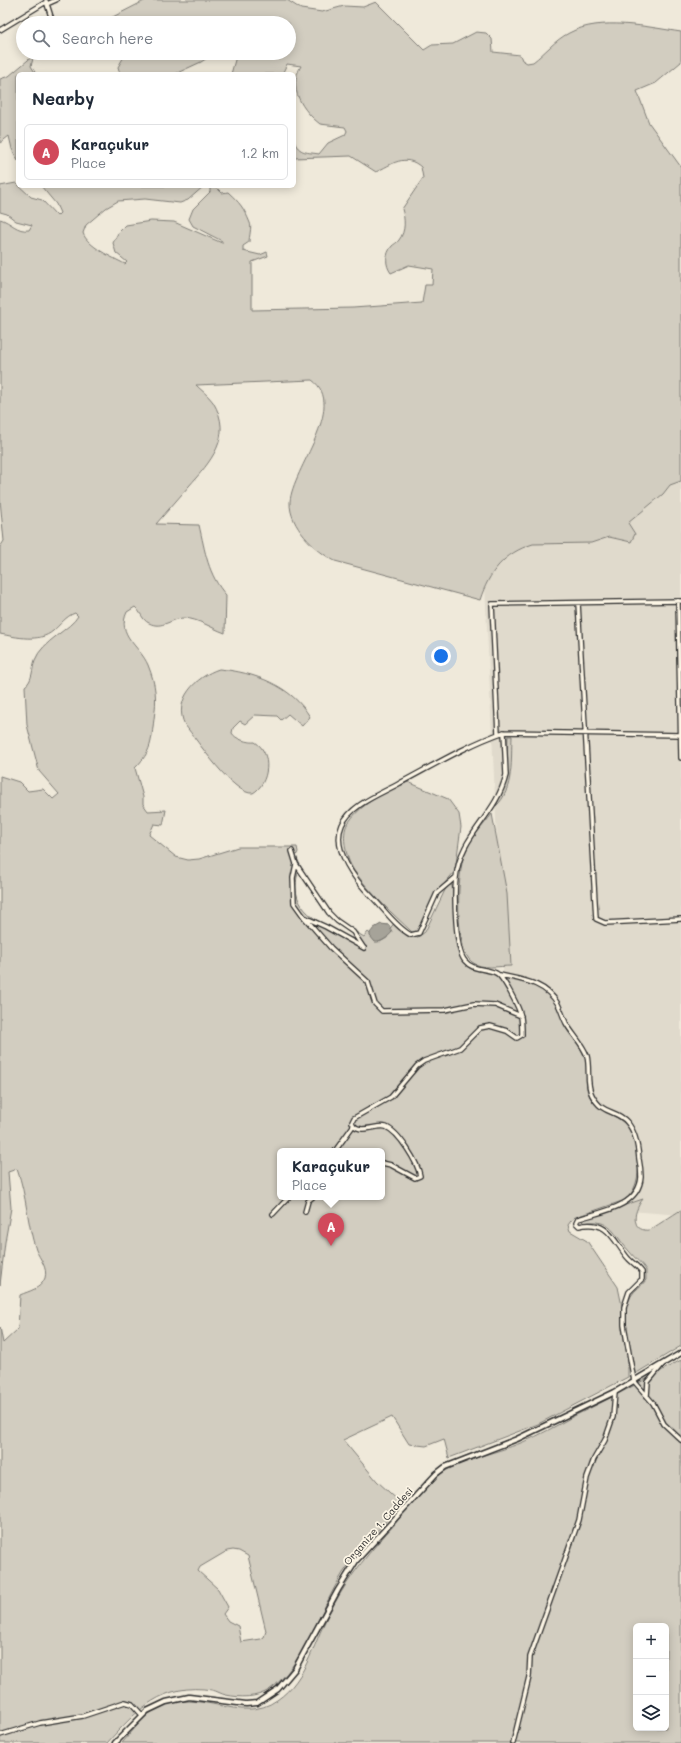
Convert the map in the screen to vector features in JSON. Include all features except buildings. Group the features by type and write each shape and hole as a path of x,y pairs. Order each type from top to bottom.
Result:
{"street":[{"path":"23,16 46,2 56,0"},
{"path":"46,2 51,16"},
{"path":"0,30 16,20"},
{"path":"498,734 492,604 680,601 681,758"},
{"path":"578,603 596,919 605,923 681,919"},
{"path":"456,877 438,893 419,933 411,935 357,882 350,871 340,843 342,826 346,819 373,796 481,740 504,732 681,735"},
{"path":"504,732 506,775 504,782 493,806 462,849 456,877 455,895 458,938 462,957 471,966 499,975 534,982 548,991 558,1004 566,1023 583,1048 587,1057 590,1091 594,1099 606,1111 626,1120 634,1135 638,1151 641,1176 633,1196 625,1202 578,1219 576,1223 579,1226 596,1226 606,1230 616,1239 628,1259 642,1272 642,1279 630,1289 624,1307 624,1325 634,1380 653,1403 664,1424 681,1440"},
{"path":"292,851 296,864 329,912 337,921 353,932 364,948 326,927 304,918"},
{"path":"296,864 292,878 294,903 304,918 331,948 368,982 375,1004 382,1011 445,1010 474,1004 495,1005 521,1016"},
{"path":"337,1148 353,1126 352,1121 354,1118 391,1097 417,1066 424,1061 460,1048 480,1028 490,1026 507,1031 517,1038 521,1037 521,1016 499,975"},
{"path":"353,1126 362,1130 382,1126 390,1129 408,1149 420,1176 415,1178 391,1165 385,1164"},
{"path":"273,1214 286,1200"},
{"path":"305,1212 309,1200"},
{"name":"Organize 1. Caddesi","path":"115,1743 142,1715 156,1706 177,1699 207,1698 246,1704 257,1703 268,1696 283,1684 295,1669 338,1590 356,1561 444,1467 517,1439 615,1392 681,1353"},
{"path":"647,1396 648,1382 662,1364"},
{"path":"513,1743 529,1677 530,1657 579,1520 587,1478 594,1459 605,1440 613,1418 615,1392"},
{"path":"0,1735 40,1723 83,1716 125,1702 132,1704 142,1715"}],"shaded area":[{"path":"146,0 287,0 301,9 322,12 344,6 363,7 376,2 424,50 432,45 453,44 476,32 486,33 492,39 493,52 520,55 522,60 527,63 533,62 559,39 569,33 581,28 595,25 624,24 681,32 681,62 656,83 637,91 649,123 681,167 681,481 670,485 663,494 628,523 635,534 631,542 609,537 591,543 533,544 514,553 499,565 488,581 480,600 335,561 319,551 305,537 294,520 290,502 293,488 321,421 324,405 321,391 312,380 196,385 213,402 219,415 221,427 220,438 217,448 205,468 156,524 199,525 205,553 211,571 226,595 225,633 200,622 184,618 154,625 145,620 135,607 127,612 124,620 130,640 148,665 153,679 156,698 150,746 141,762 135,768 143,797 143,804 148,811 166,810 163,825 154,824 149,835 176,857 188,860 199,859 238,847 297,847 298,852 296,856 301,867 297,877 296,888 298,898 302,906 316,920 351,939 356,932 364,937 368,932 380,942 387,938 391,927 396,921 411,936 418,937 425,932 445,890 449,885 452,885 457,946 463,962 471,969 511,977 531,983 548,994 557,1006 566,1028 585,1057 589,1095 595,1104 624,1123 630,1131 637,1151 638,1174 636,1184 625,1200 573,1218 568,1225 570,1231 587,1241 618,1287 622,1306 622,1329 628,1359 628,1377 538,1424 449,1458 444,1439 426,1446 409,1444 392,1417 343,1440 377,1481 402,1504 371,1537 343,1573 302,1652 292,1667 281,1680 264,1693 243,1697 224,1695 212,1690 179,1690 152,1701 129,1720 107,1743 0,1743 0,1327 3,1343 18,1329 20,1295 41,1285 46,1274 45,1267 36,1250 33,1240 23,1189 17,1169 8,1172 11,1208 0,1285 0,776 19,782 28,791 43,789 53,799 59,794 39,771 27,725 25,686 30,681 35,660 39,653 78,616 75,613 72,614 53,631 41,637 27,638 0,634 0,547 4,541 0,500 0,219 21,230 29,230 32,225 16,221 7,214 0,212 0,186 16,183 16,188 21,188 31,197 42,200 57,216 60,213 56,204 43,188 202,188 188,200 180,203 145,199 118,201 106,208 86,225 83,233 85,238 101,251 125,264 127,262 116,253 113,243 118,233 126,225 151,221 174,222 222,243 222,241 193,226 189,219 193,209 210,192 210,188 217,188 222,193 228,192 236,199 246,213 251,225 249,242 243,246 243,251 260,255 267,252 268,256 252,262 252,310 353,308 422,303 425,285 432,285 433,269 409,265 391,273 387,263 388,252 403,233 404,217 402,209 423,178 421,167 415,163 404,160 393,163 376,172 351,156 296,158 296,145 301,150 319,154 328,143 345,135 347,131 345,127 320,124 303,106 296,91 297,74 301,66 287,64 283,72 232,72 235,60 296,60 296,16 115,16","holes":["227,1551 239,1551 248,1556 266,1631 264,1637 261,1639 241,1642 238,1626 228,1621 223,1614 228,1607 218,1589 198,1571 200,1567"]},
{"path":"28,60 33,60 31,66 35,72 16,72 16,157 12,149 9,136 0,143 0,79 9,76"},
{"path":"122,60 204,60 179,72 119,72 118,67"},
{"path":"681,181 681,1215 514,1202 479,457"},
{"path":"219,669 245,673 271,682 293,697 310,717 302,726 288,714 281,720 277,716 255,715 245,724 240,721 233,728 232,733 236,737 245,741 255,742 265,753 267,768 263,783 253,793 245,792 226,777 185,725 182,716 184,698 189,690 203,677"},
{"path":"508,736 512,736 509,783 502,799 496,806 506,780"},
{"path":"408,782 448,799 459,814 461,827 455,871 440,889 419,931 412,932 375,896 355,872 349,862 345,841 348,823 360,809 375,798"},
{"path":"492,814 507,894 511,966 486,967 472,962 466,955 460,927 459,892 462,862 465,852 474,837"},
{"path":"381,924 389,925 392,932 380,942 375,942 370,936 370,933 374,928"},
{"path":"643,1199 638,1207 635,1220 639,1228 643,1230 651,1229 681,1210 681,1346 635,1374 627,1335 626,1314 631,1296 634,1291 646,1280 646,1270 606,1225 593,1222 584,1223 582,1221 584,1219"},
{"path":"681,1360 681,1743 122,1743 153,1711 174,1702 189,1701 249,1709 263,1707 277,1700 288,1691 303,1670 326,1620 353,1574 395,1524 408,1505 429,1483 453,1467 523,1442"}],"place":[{"name":"Karaçukur","path":"331,1246"}]}
